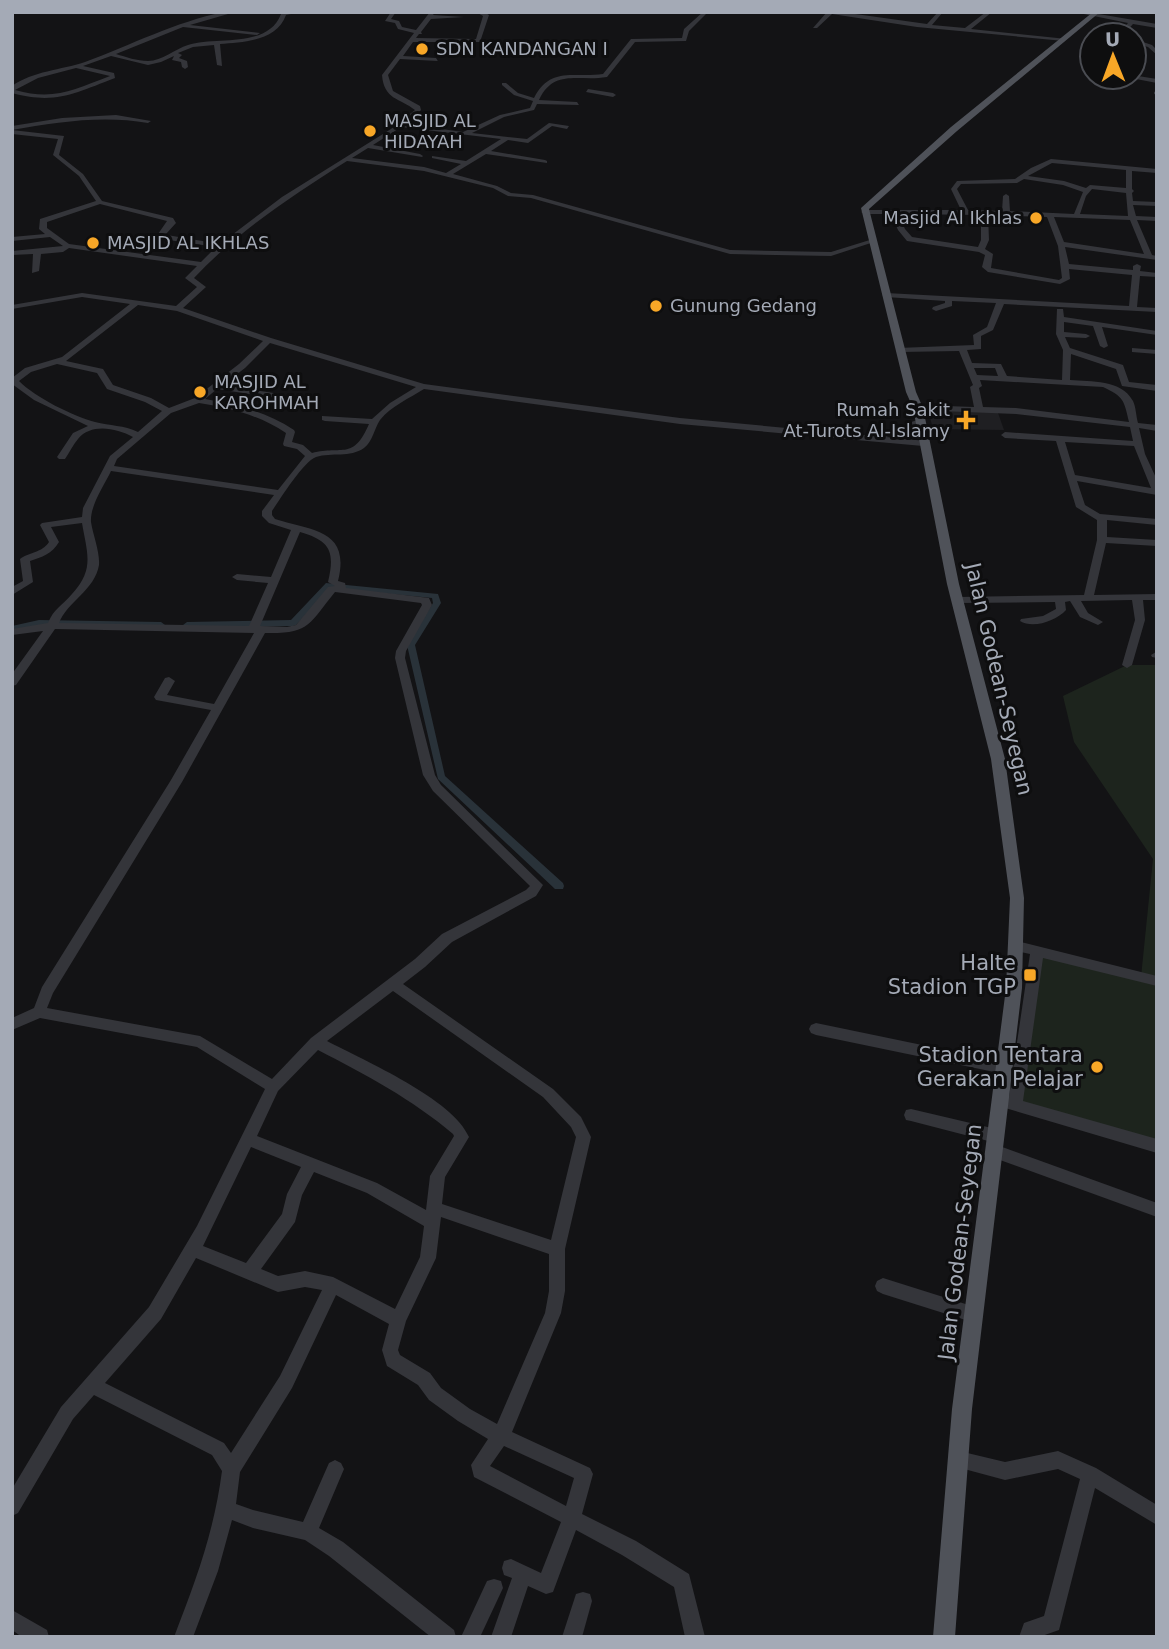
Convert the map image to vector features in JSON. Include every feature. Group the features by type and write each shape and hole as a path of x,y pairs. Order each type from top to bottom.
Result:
{"main road":[{"path":"865,212 868,203 944,137 1095,14"},
{"name":"Jalan Godean-Seyegan","path":"865,212 918,408 923,443 958,600 998,759 1017,898 1017,946 1004,1068 1008,1103 995,1144 962,1409 944,1637"}],"street":[{"path":"277,12 299,12"},
{"path":"394,12 387,20 397,22 403,29 461,17"},
{"path":"424,25 477,42 485,15 478,12"},
{"path":"613,95 587,92 632,40 684,40 686,30 706,12"},
{"path":"815,27 830,12 871,15 928,26 1064,39"},
{"path":"928,26 941,12"},
{"path":"967,29 990,12"},
{"path":"1076,12 1123,21"},
{"path":"197,44 192,35 196,24 209,14 226,13 232,19"},
{"path":"112,57 148,62 197,44 243,41 279,28 284,21 284,14"},
{"path":"15,88 64,70 112,57 179,25 232,19"},
{"path":"196,24 261,34"},
{"path":"178,309 202,287 189,279 222,246 411,116 419,107 394,96 386,86 386,73 424,25 449,24"},
{"path":"217,44 220,65"},
{"path":"163,47 178,50"},
{"path":"170,54 179,55 174,59 184,61 185,67"},
{"path":"399,57 436,60"},
{"path":"15,88 62,96 107,80 113,75 76,67"},
{"path":"45,83 73,73 64,70"},
{"path":"464,134 509,114 532,109 542,89 562,75 602,77"},
{"path":"504,84 516,94 535,101 577,104"},
{"path":"15,88 32,88"},
{"path":"503,109 501,111 509,114"},
{"path":"518,112 533,117"},
{"path":"411,116 434,119"},
{"path":"12,130 107,118 148,121"},
{"path":"400,125 527,142 551,124 567,127"},
{"path":"530,129 541,131"},
{"path":"12,130 62,137 56,155 81,175 100,202"},
{"path":"447,175 507,138"},
{"path":"365,146 420,156"},
{"path":"486,152 545,162"},
{"path":"478,157 525,167"},
{"path":"434,158 468,163"},
{"path":"345,159 419,168 495,187 508,194 531,196 730,252 822,254 847,250 873,241"},
{"path":"966,212 954,189 959,182 1015,182 1051,161 1157,172"},
{"path":"1129,167 1133,220 1153,258"},
{"path":"1023,177 1064,183 1087,191"},
{"path":"1076,217 1087,191 1096,186 1157,204"},
{"path":"1006,196 1006,214"},
{"path":"202,264 67,246 43,229 43,221 100,202 170,220 172,223 162,234 165,237 222,246"},
{"path":"865,212 966,212 1157,219"},
{"path":"894,213 908,239 989,253 987,269 1060,303 1157,310"},
{"path":"981,250 985,240 984,213"},
{"path":"886,295 1001,301 1039,291 1064,280 1065,266 1061,244 1050,216"},
{"path":"12,239 53,235"},
{"path":"944,256 947,244"},
{"path":"1061,244 1153,258"},
{"path":"12,253 61,251 67,246"},
{"path":"35,271 37,253"},
{"path":"1133,307 1138,272 1135,255"},
{"path":"1065,266 1157,275"},
{"path":"12,307 82,295 178,309 268,340 423,386 680,421 923,443"},
{"path":"936,309 949,304 948,297"},
{"path":"901,350 978,347 977,335 990,328 1001,301"},
{"path":"136,303 58,362 15,374 14,381 23,391 96,425 120,426 138,436"},
{"path":"1060,303 1060,334 1067,350 1066,382"},
{"path":"1060,319 1157,333"},
{"path":"1097,325 1104,346"},
{"path":"1060,334 1086,336"},
{"path":"12,682 52,626 58,612 76,596 94,564 86,519 88,508 118,452 168,411 198,400 252,358 268,340"},
{"path":"962,348 978,386 974,387 979,410"},
{"path":"1067,350 1120,367 1122,387 1129,402 1140,454 1156,491"},
{"path":"1135,350 1157,352"},
{"path":"58,362 104,373 110,387 148,400 168,411"},
{"path":"971,365 998,366 1003,378"},
{"path":"975,377 1157,388"},
{"path":"214,386 281,397"},
{"path":"341,588 333,583 338,568 337,554 324,537 280,524 267,516 270,503 310,456 357,449 366,441 374,422 384,412 423,386"},
{"path":"248,411 264,394"},
{"path":"198,400 269,418 291,432 287,444 300,447 310,456"},
{"path":"918,408 1021,412 1157,428"},
{"path":"1021,412 1030,424 1034,437"},
{"path":"325,418 374,422"},
{"path":"1100,441 1102,420"},
{"path":"872,439 920,422"},
{"path":"62,457 76,435 96,425"},
{"path":"1005,435 1138,444"},
{"path":"1059,438 1081,507 1100,517 1157,522"},
{"path":"108,468 278,493"},
{"path":"1072,477 1156,491"},
{"path":"1088,598 1102,540 1100,517"},
{"path":"12,592 28,582 25,559 53,546 54,542 45,525 86,519"},
{"path":"38,1012 47,991 176,782 217,708 256,627 297,528"},
{"path":"1102,540 1157,543"},
{"path":"237,577 275,582"},
{"path":"12,632 52,626 297,628 332,589 341,588 427,601 400,658 429,775 437,788 537,885 531,893 447,937 395,985 318,1044 273,1087 193,1249 155,1313 67,1413 12,1507"},
{"path":"1127,664 1140,621 1137,596"},
{"path":"958,600 1157,597"},
{"path":"1074,599 1084,615 1098,622"},
{"path":"1025,621 1053,617 1061,610 1060,600"},
{"path":"169,681 160,697 217,708"},
{"path":"1017,946 1157,981"},
{"path":"1037,951 1008,1103 1157,1146"},
{"path":"395,985 548,1093 576,1122 585,1141 557,1249 557,1292 553,1313 501,1436 480,1465 480,1471 641,1555 682,1581 695,1637"},
{"path":"12,1024 38,1012 200,1042 273,1087"},
{"path":"816,1029 1004,1068"},
{"path":"318,1044 393,1082 432,1107 459,1130 462,1137 438,1176 428,1258 390,1340 393,1360 424,1379 435,1394 464,1415 501,1436 582,1471 584,1477 572,1519 544,1589 517,1571 501,1637"},
{"path":"911,1115 995,1144 1157,1210"},
{"path":"249,1140 433,1215 557,1249"},
{"path":"251,1270 289,1217 295,1194 311,1164"},
{"path":"193,1249 251,1270 278,1284 305,1279 333,1286 367,1301 398,1320"},
{"path":"183,1637 201,1596 226,1509 231,1469 286,1382 333,1286"},
{"path":"883,1286 975,1315"},
{"path":"93,1386 218,1449 231,1469"},
{"path":"959,1460 1005,1471 1058,1460 1090,1474 1156,1515"},
{"path":"308,1532 335,1469"},
{"path":"1029,1637 1031,1630 1052,1623 1090,1474"},
{"path":"226,1509 308,1532 336,1549 447,1637"},
{"path":"470,1637 494,1588"},
{"path":"572,1637 583,1601"},
{"path":"12,1619 40,1637"}],"shaded area":[{"name":"Rumah Sakit At-Turots Al-Islamy","path":"928,410 997,410 1004,430 933,429"},
{"path":"1127,665 1157,665 1157,981 1141,977 1153,859 1074,742 1063,696"},
{"name":"Stadion Tentara Gerakan Pelajar","path":"1037,951 1157,984 1157,1140 1016,1100"}],"waterway":[{"path":"187,625 293,623 329,585 435,596 437,603 411,645 441,777 559,886"},
{"path":"12,629 39,623 161,625"}],"place":[{"name":"SDN KANDANGAN I","path":"422,49"},
{"name":"MASJID AL HIDAYAH","path":"370,131"},
{"name":"Masjid Al Ikhlas","path":"1036,218"},
{"name":"MASJID AL IKHLAS","path":"93,243"},
{"name":"Gunung Gedang","path":"656,306"},
{"name":"MASJID AL KAROHMAH","path":"200,392"},
{"name":"Rumah Sakit At-Turots Al-Islamy","path":"966,420"},
{"name":"Halte Stadion TGP","path":"1030,975"},
{"name":"Stadion Tentara Gerakan Pelajar","path":"1097,1067"}]}
